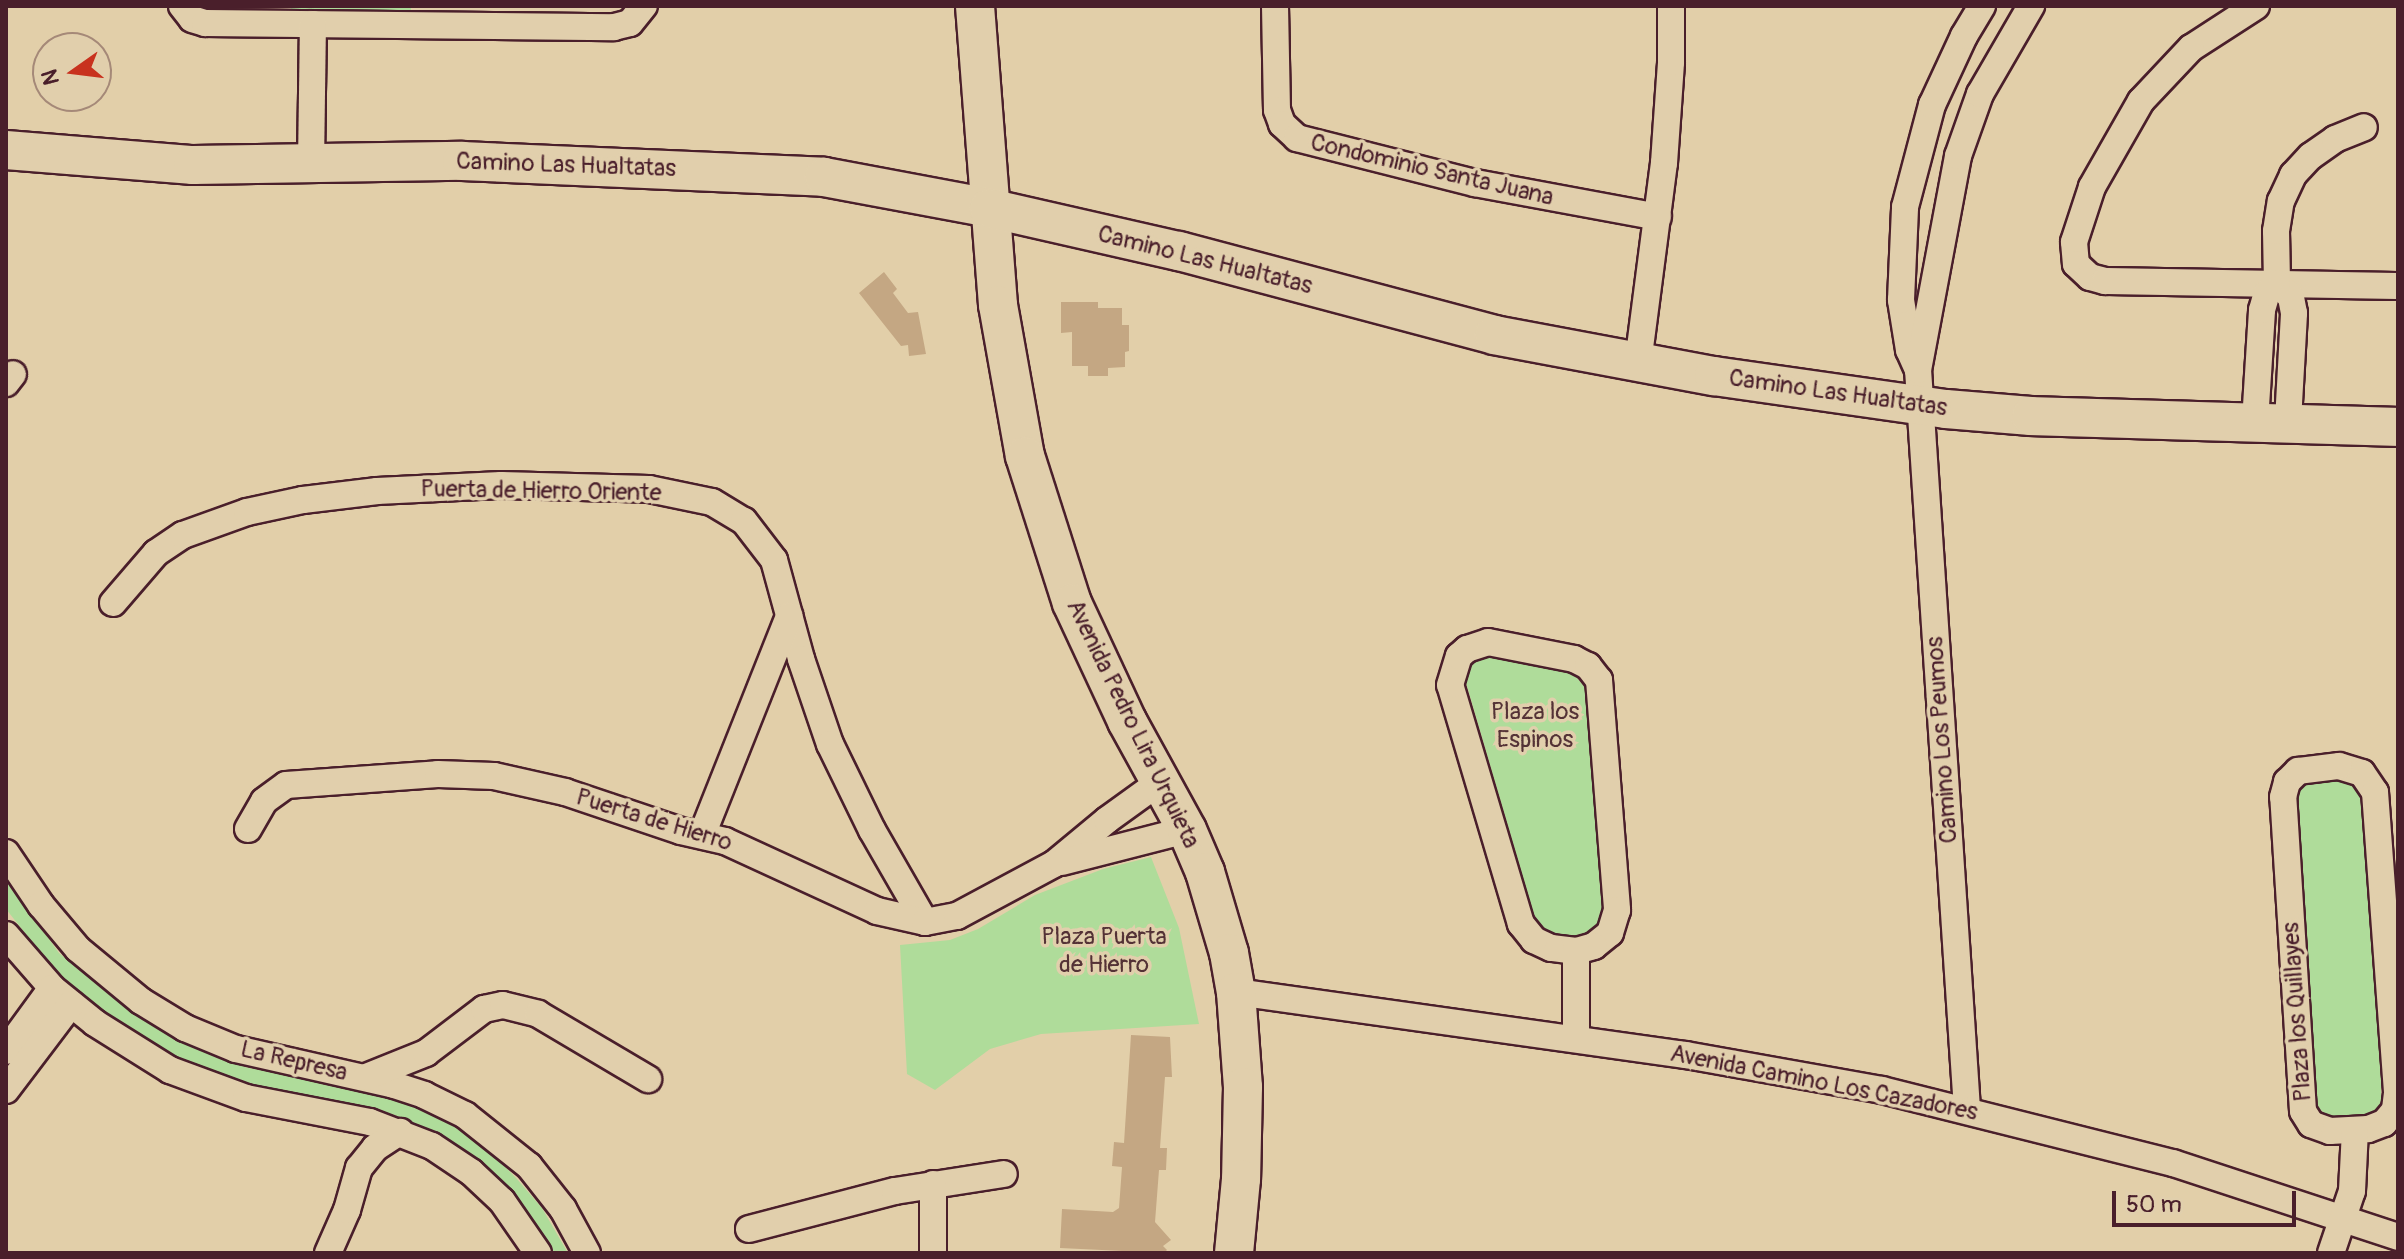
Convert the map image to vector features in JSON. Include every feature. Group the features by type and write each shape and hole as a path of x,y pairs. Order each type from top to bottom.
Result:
{"street":[{"path":"182,6 187,15 198,22 614,27 630,23 644,6"},
{"name":"Avenida Pedro Lira Urquieta","path":"975,6 989,208 1005,353 1040,510 1067,591 1098,663 1187,830 1219,915 1236,992 1244,1128 1234,1253"},
{"name":"Condominio Santa Juana","path":"1275,6 1277,110 1282,124 1297,138 1462,180 1658,217"},
{"path":"1638,363 1658,217 1671,62 1671,6"},
{"name":"Camino Los Peumos","path":"1967,1109 1919,387 1901,300 1905,207 1932,105 1952,59 1982,6"},
{"name":"Camino Los Peumos","path":"1919,387 1958,156 1980,94 2031,6"},
{"path":"2256,6 2191,48 2141,101 2092,187 2078,223 2073,250 2079,270 2097,280 2398,286"},
{"path":"311,165 313,24"},
{"path":"2277,283 2277,216 2293,175 2323,147 2364,127"},
{"name":"Camino Las Hualtatas","path":"6,150 193,165 462,161 824,177 989,208 1179,251 1423,318 1638,363 1919,387 2047,417 2272,421 2398,427"},
{"path":"2272,421 2293,305 2285,289 2277,283"},
{"name":"Puerta de Hierro Oriente","path":"113,603 142,567 172,542 217,521 247,512 377,491 565,485 668,491 690,495 729,510 767,547 779,575 830,744 872,830 925,922"},
{"path":"702,835 789,616"},
{"path":"1488,642 1574,659 1588,666 1599,680 1616,922 1602,941 1576,951 1551,948 1534,940 1517,914 1450,685 1453,665 1459,656 1477,644 1488,642"},
{"name":"Plaza los Quillayes","path":"2305,768 2355,769 2368,778 2375,792 2397,1102 2384,1123 2355,1130 2316,1128 2306,1118 2302,1103 2283,797 2291,776 2305,768"},
{"name":"Puerta de Hierro","path":"248,829 264,801 286,785 457,773 539,785 747,849 877,911 925,922 957,916 1054,864 1161,781"},
{"name":"Puerta de Hierro","path":"1054,864 1187,830"},
{"name":"La Represa","path":"6,853 41,905 78,949 164,1015 211,1039 262,1057 366,1077 447,1106 486,1129 529,1166 563,1209 587,1253"},
{"name":"La Represa","path":"6,935 62,996 143,1056 195,1081 272,1105 339,1116 400,1132 432,1146 471,1172 502,1201 538,1253"},
{"path":"1576,951 1576,1039"},
{"name":"Avenida Camino Los Cazadores","path":"1236,992 1576,1039 1796,1074 1967,1109 2173,1163 2398,1237"},
{"path":"6,1051 62,996"},
{"path":"6,1090 62,996"},
{"path":"366,1077 426,1053 484,1009 510,1005 538,1014 648,1079"},
{"path":"426,1053 432,1077 447,1106"},
{"name":"La Represa","path":"339,1116 359,1168"},
{"path":"2331,1253 2355,1171 2355,1130"},
{"path":"328,1253 347,1210 359,1168 375,1148 400,1132"},
{"path":"749,1229 933,1184 1004,1174"},
{"path":"933,1184 933,1253"}],"green space":[{"path":"291,6 411,6 411,12 291,9"},
{"name":"Plaza los Espinos","path":"1488,657 1574,674 1587,690 1604,918 1600,930 1586,937 1543,930 1535,919 1464,676 1469,664"},
{"path":"2312,780 2351,781 2363,798 2381,1046 2381,1104 2376,1112 2365,1115 2330,1118 2316,1106 2295,794"},
{"name":"Plaza Puerta de Hierro","path":"1151,857 1179,928 1199,1024 1041,1034 990,1049 935,1090 907,1074 900,945 950,940 978,929 1035,895 1103,869"},
{"path":"6,879 59,953 123,1006 169,1034 245,1067 371,1093 418,1107 455,1126 488,1149 517,1179 542,1208 568,1253 550,1253 439,1138 395,1115 239,1082 195,1066 144,1040 96,1010 63,981 6,909"}],"building":[{"path":"884,272 897,289 893,293 908,313 918,312 926,354 909,356 908,345 901,346 859,293"},
{"path":"1061,302 1098,302 1098,308 1122,308 1122,325 1129,325 1129,351 1125,352 1125,367 1108,368 1108,376 1088,376 1088,366 1072,366 1072,332 1061,333"},
{"path":"1131,1035 1170,1037 1172,1077 1165,1077 1160,1148 1167,1148 1166,1170 1159,1170 1155,1222 1171,1240 1163,1246 1167,1250 1164,1253 1060,1248 1062,1209 1113,1212 1119,1208 1122,1167 1112,1166 1114,1142 1124,1143"}]}
